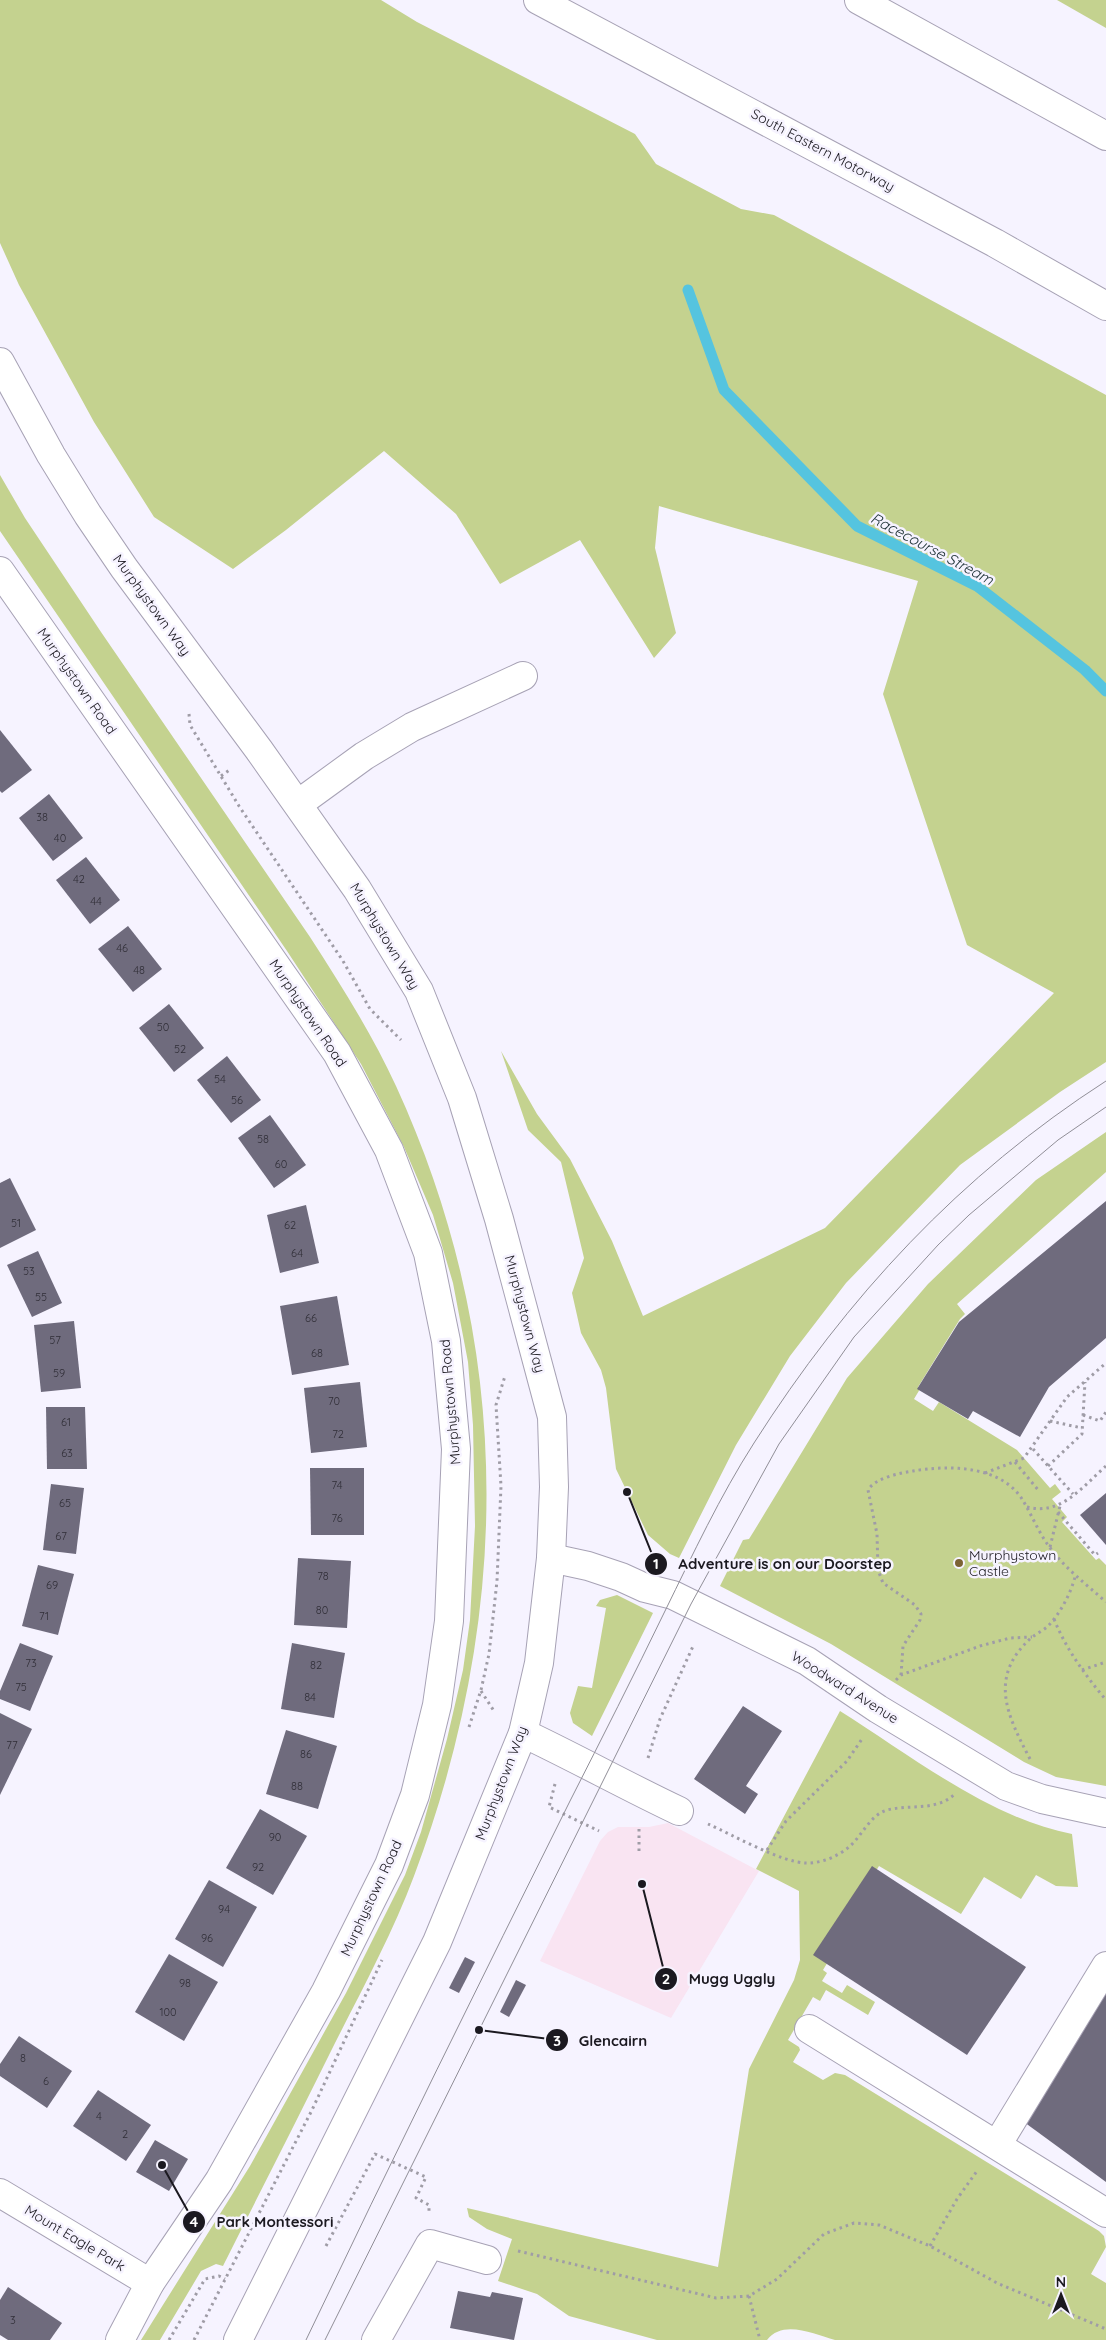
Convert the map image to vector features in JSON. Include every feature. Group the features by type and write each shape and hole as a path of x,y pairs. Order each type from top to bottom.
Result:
{"main road":[{"name":"South Eastern Motorway","path":"538,0 926,206 1106,306"},
{"path":"859,0 1106,136"},
{"name":"Murphystown Way","path":"0,362 51,455 93,522 124,568 298,804 357,889 419,991 462,1098 499,1219 552,1417 554,1487 551,1558 539,1663 523,1733 437,1942 238,2340"},
{"name":"Murphystown Road","path":"0,571 337,1053 389,1150 428,1253 446,1341 456,1449 449,1622 436,1705 415,1795 389,1865 326,1991 219,2181 150,2283 120,2340"},
{"path":"298,804 364,756 412,727 523,676"},
{"name":"Woodward Avenue","path":"551,1558 588,1566 621,1577 645,1588 673,1595 807,1661 878,1710 1006,1786 1075,1808 1106,1813"},
{"path":"523,1733 679,1811"},
{"path":"997,2144 1106,1966"},
{"path":"809,2029 1106,2213"},
{"name":"Mount Eagle Park","path":"0,2193 150,2283"},
{"path":"376,2340 430,2244 487,2260"}],"path":[{"path":"206,751 239,806 343,961 370,1009"},
{"path":"221,776 236,765"},
{"path":"985,1473 1024,1458 1033,1449 1050,1420 1067,1397 1106,1363"},
{"path":"1048,1466 1079,1438 1082,1428 1085,1381"},
{"path":"481,1690 488,1654 497,1581 500,1486 496,1405"},
{"path":"1083,1415 1100,1421 1106,1412"},
{"path":"1050,1420 1082,1428"},
{"path":"1033,1449 1073,1494"},
{"path":"1015,1462 1039,1491"},
{"path":"1027,1507 1046,1510 1060,1506 1106,1466"},
{"path":"901,1675 903,1646 920,1620 921,1614 915,1605 883,1583 878,1570 877,1534 868,1490 878,1482 927,1469 973,1470 985,1473 1011,1487 1021,1497 1050,1548 1075,1577 1106,1602"},
{"path":"1050,1548 1060,1506"},
{"path":"1058,1512 1096,1555 1098,1553"},
{"path":"1024,1792 1032,1771 1032,1763 1016,1735 1007,1708 1004,1688 1007,1670 1015,1656 1032,1637 1046,1628 1054,1619 1075,1577"},
{"path":"638,1792 660,1719 691,1650 711,1613"},
{"path":"1054,1619 1062,1639 1082,1670 1106,1700"},
{"path":"767,1850 786,1821 847,1761 893,1681 901,1675 980,1646 1010,1638 1032,1637"},
{"path":"1082,1670 1106,1662"},
{"path":"564,1752 549,1808 598,1831"},
{"path":"679,1811 767,1850 792,1860 808,1863 829,1859 859,1838 871,1820 886,1811 935,1806 949,1800 961,1788 974,1766"},
{"path":"338,2222 375,2154 426,2177"},
{"path":"930,2246 957,2199"},
{"path":"487,2260 510,2249 716,2298 749,2296 777,2279 824,2234 854,2223 879,2225 930,2246 997,2283 1106,2328"},
{"path":"170,2340 205,2279 219,2276 225,2279"},
{"path":"749,2296 760,2340"}],"shaded area":[{"path":"668,1823 759,1871 671,2018 540,1961 600,1841 608,1832 618,1827 649,1827"}],"green space":[{"path":"0,0 381,0 417,22 635,134 656,164 741,209 774,215 1106,395 1106,1062 1060,1092 960,1165 846,1283 790,1356 736,1445 679,1558 670,1554 648,1535 616,1469 606,1388 601,1370 581,1333 572,1293 584,1258 561,1162 528,1130 501,1051 537,1114 570,1159 612,1241 643,1316 825,1228 1054,993 967,945 883,694 918,581 659,506 655,548 676,633 654,658 580,540 500,584 456,514 384,451 286,530 233,569 154,517 94,422 19,285 0,243"},
{"path":"1057,0 1106,0 1106,28"},
{"path":"0,475 25,518 101,632 310,937 345,992 377,1048 396,1086 435,1183 463,1281 480,1380 486,1479 483,1578 470,1678 446,1777 414,1876 377,1961 223,2266 216,2264 201,2271 160,2340 141,2340 250,2166 346,1993 405,1875 421,1832 447,1739 463,1670 470,1620 475,1526 473,1425 468,1362 453,1283 433,1215 404,1147 361,1064 287,951 0,531"},
{"path":"1106,1132 1106,1172 957,1304 965,1314 918,1387 920,1389 914,1399 933,1411 939,1402 1017,1450 1050,1488 1055,1484 1061,1492 1052,1499 1067,1517 1062,1522 1096,1560 1099,1558 1106,1565 1106,1786 1056,1777 1024,1762 831,1644 720,1586 743,1540 749,1539 847,1378 928,1284 1036,1180"},
{"path":"617,1595 653,1613 592,1736 573,1723 570,1713 578,1686 592,1688 606,1608 596,1606 600,1600"},
{"path":"840,1711 981,1800 1011,1815 1072,1834 1078,1887 1056,1886 1036,1875 1021,1899 984,1877 961,1914 879,1866 849,1915 847,1930 823,1970 827,1973 822,1981 842,1993 847,1985 875,2002 868,2015 826,1990 820,2001 813,1997 788,2040 799,2047 800,2050 793,2062 823,2080 835,2073 845,2075 1099,2231 1104,2236 1106,2247 1091,2274 1106,2283 1106,2340 835,2340 790,2329 781,2330 767,2340 657,2340 569,2316 537,2294 498,2281 512,2239 487,2229 469,2217 467,2208 718,2267 749,2069 794,1980 800,1960 799,1891 756,1869"}],"building":[{"path":"0,730 32,770 2,793 0,791"},
{"path":"49,794 83,838 53,861 19,818"},
{"path":"86,857 120,900 90,924 56,880"},
{"path":"128,926 162,969 133,992 98,949"},
{"path":"169,1004 204,1048 174,1072 139,1028"},
{"path":"227,1056 261,1100 231,1123 197,1080"},
{"path":"270,1115 306,1165 274,1188 238,1138"},
{"path":"10,1178 36,1230 0,1248 0,1183"},
{"path":"1106,1201 1106,1338 1049,1387 1020,1437 973,1411 968,1419 917,1389 959,1322"},
{"path":"306,1205 319,1263 280,1273 267,1215"},
{"path":"38,1251 62,1303 32,1317 7,1265"},
{"path":"337,1296 349,1365 292,1375 280,1306"},
{"path":"74,1321 81,1388 41,1392 34,1325"},
{"path":"360,1382 367,1447 311,1453 304,1388"},
{"path":"46,1407 85,1407 87,1469 47,1469"},
{"path":"310,1468 364,1468 364,1535 311,1535"},
{"path":"51,1484 84,1488 76,1554 43,1550"},
{"path":"1106,1493 1106,1545 1080,1515"},
{"path":"298,1558 351,1561 347,1628 294,1625"},
{"path":"38,1565 74,1574 58,1635 22,1626"},
{"path":"20,1643 53,1656 30,1711 0,1699 0,1691"},
{"path":"292,1643 345,1653 334,1718 281,1709"},
{"path":"743,1706 782,1731 746,1786 758,1794 745,1814 694,1779"},
{"path":"0,1713 32,1729 0,1795"},
{"path":"286,1730 337,1746 318,1809 266,1794"},
{"path":"260,1809 307,1836 273,1895 226,1868"},
{"path":"872,1866 1026,1967 967,2055 813,1955"},
{"path":"209,1880 257,1907 223,1967 175,1939"},
{"path":"169,1954 218,1982 184,2041 135,2012"},
{"path":"465,1957 475,1962 459,1993 449,1988"},
{"path":"516,1980 526,1985 509,2017 500,2012"},
{"path":"1106,1988 1106,2182 1024,2122"},
{"path":"19,2036 72,2071 47,2108 0,2076 0,2064"},
{"path":"98,2090 151,2125 126,2161 73,2126"},
{"path":"155,2140 188,2159 169,2191 136,2172"},
{"path":"8,2287 62,2323 50,2340 8,2340 0,2335 0,2300"},
{"path":"458,2291 490,2297 492,2292 523,2298 514,2340 450,2328"}],"waterway":[{"name":"Racecourse Stream","path":"688,290 724,390 857,526 977,586 1085,670 1106,691"}],"tram line":[{"path":"306,2340 437,2070 696,1547 718,1504 754,1443 790,1389 828,1338 910,1242 955,1198 1002,1157 1106,1081"},
{"path":"325,2340 691,1604 779,1444 854,1337 938,1245 969,1215 1058,1140 1106,1107"}],"place":[{"name":"Adventure is on our Doorstep","path":"627,1492"},
{"name":"Murphystown Castle","path":"959,1563"},
{"name":"Mugg Uggly","path":"642,1884"},
{"name":"Glencairn","path":"479,2030"},
{"name":"Park Montessori","path":"162,2165"}]}
